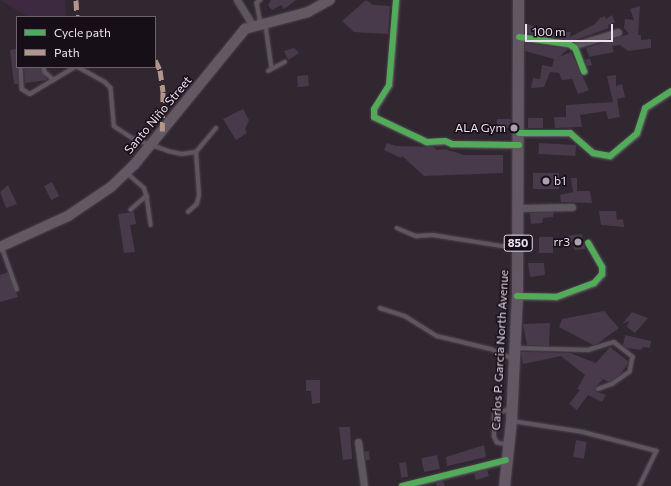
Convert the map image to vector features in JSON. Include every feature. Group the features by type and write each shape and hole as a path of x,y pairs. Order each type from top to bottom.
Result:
{"main road":[{"name":"Santo Niño Street","path":"1,246 85,207 111,187 126,173 151,144 239,35 260,24 308,12 330,0"},
{"name":"Carlos P. Garcia North Avenue","path":"504,486 511,421 517,296 519,208 518,0"}],"street":[{"path":"237,0 260,24"},
{"path":"396,0 389,85 374,110 374,117 427,142 444,141 452,144 519,145"},
{"path":"519,37 572,46 618,32"},
{"path":"572,46 584,71"},
{"path":"518,134 570,133 592,153 610,156 638,133 645,108 671,91"},
{"path":"519,208 572,207"},
{"path":"517,296 556,297 594,283 602,274 602,267 588,243"},
{"path":"358,442 364,486"},
{"path":"402,486 506,460"}],"lane":[{"path":"261,0 257,3 260,24 272,68"},
{"path":"268,71 286,62"},
{"path":"21,68 22,89 30,94 73,68"},
{"path":"44,68 45,72 54,80"},
{"path":"80,68 105,82 111,88 114,126 134,138 182,154 196,152 216,128"},
{"path":"188,212 197,204 196,152"},
{"path":"126,173 144,188 147,196 151,225"},
{"path":"131,210 147,196"},
{"path":"397,228 416,236 433,235 467,239 502,246 518,245"},
{"path":"1,246 17,289"},
{"path":"380,308 405,316 437,336 491,350 514,354 588,350 614,342 633,357 630,372 613,384 599,389"},
{"path":"508,445 497,443 494,437 494,415 501,410 511,409"},
{"path":"511,421 583,432 657,451 640,486"}],"shaded area":[{"path":"0,0 65,0 66,16 26,16"}],"building":[{"path":"271,0 296,0 284,9 281,5 272,10 268,5"},
{"path":"366,0 373,5 390,6 388,34 354,32 342,21"},
{"path":"640,6 638,35 641,35 641,40 651,39 651,48 628,51 620,45 612,46 614,52 589,57 586,48 629,34 624,28 625,19 634,20 630,9"},
{"path":"612,15 615,22 608,25 609,28 573,41 525,33 526,24 554,32 571,32 570,37 595,24 600,18 605,16 606,19"},
{"path":"525,43 568,49 559,57 571,52 589,90 578,94 572,79 562,80 559,73 550,72 544,87 531,88 533,78 540,79 542,65 552,67 554,59 525,51"},
{"path":"294,48 299,53 288,60 284,51"},
{"path":"16,49 16,68 18,68 19,84 14,84 10,50"},
{"path":"590,58 592,65 587,66 585,60"},
{"path":"24,68 41,68 47,80 25,83"},
{"path":"308,75 309,86 298,87 297,76"},
{"path":"616,75 616,86 622,84 625,97 617,99 620,117 608,119 606,111 580,115 582,127 555,128 554,117 566,117 566,105 613,102 607,76"},
{"path":"243,109 249,120 245,129 247,133 236,140 223,119"},
{"path":"528,118 543,118 543,128 528,128"},
{"path":"497,119 511,119 511,128 497,128"},
{"path":"387,143 396,146 433,147 437,150 445,149 464,155 503,155 503,173 424,176 402,156 401,158 384,150"},
{"path":"539,143 576,145 575,156 538,154"},
{"name":"b1","path":"533,173 559,173 559,189 533,189"},
{"path":"571,178 577,178 577,191 590,191 592,203 561,202 560,195 573,192"},
{"path":"52,182 59,196 51,200 44,186"},
{"path":"8,185 17,204 6,208 0,192"},
{"path":"599,211 616,211 617,220 623,219 624,227 601,225"},
{"path":"134,212 136,224 130,225 135,252 124,253 118,214"},
{"path":"554,212 553,217 543,218 542,223 531,224 530,213"},
{"name":"rr3","path":"582,234 585,249 574,250 573,242 568,242 567,236"},
{"path":"539,237 553,237 553,253 539,253"},
{"path":"528,263 544,263 545,275 530,277"},
{"path":"8,272 18,297 0,302 0,275"},
{"path":"604,311 619,328 597,344 593,345 559,327 562,319"},
{"path":"632,312 648,318 635,333 627,327 629,321 622,324"},
{"path":"550,323 549,346 527,345 523,324"},
{"path":"625,335 651,341 650,348 643,347 641,350 627,348 623,345"},
{"path":"610,347 629,362 620,375 609,382 603,379 596,387 597,392 606,395 602,402 588,395 577,410 569,404 580,390 577,389 585,375 561,356 523,364 521,354 521,352 570,353 596,363"},
{"path":"306,380 320,380 320,403 312,404 311,391 306,391"},
{"path":"339,427 350,427 352,459 343,460"},
{"path":"576,440 587,442 584,459 573,457"},
{"path":"484,445 486,457 447,466 446,457"},
{"path":"369,451 370,460 366,460 364,452"},
{"path":"437,455 440,469 424,472 421,458"},
{"path":"406,462 408,477 401,478 399,463"},
{"path":"487,470 489,476 476,480 474,473"},
{"path":"443,481 445,486 437,486 436,483"}],"marked path":[{"path":"76,0 77,16"},
{"path":"156,62 160,70 163,92 162,131"}],"cycle path":[{"path":"396,0 389,85 374,109 374,117 427,142 445,141 452,144 519,145"},
{"path":"519,37 569,44 575,48 584,71"},
{"path":"519,133 570,133 593,153 610,156 637,133 645,108 671,91"},
{"path":"517,296 556,297 594,283 602,274 602,267 588,243"},
{"path":"402,486 506,460"}],"place":[{"name":"ALA Gym","path":"514,128"},
{"name":"b1","path":"546,181"},
{"name":"rr3","path":"578,242"}]}
